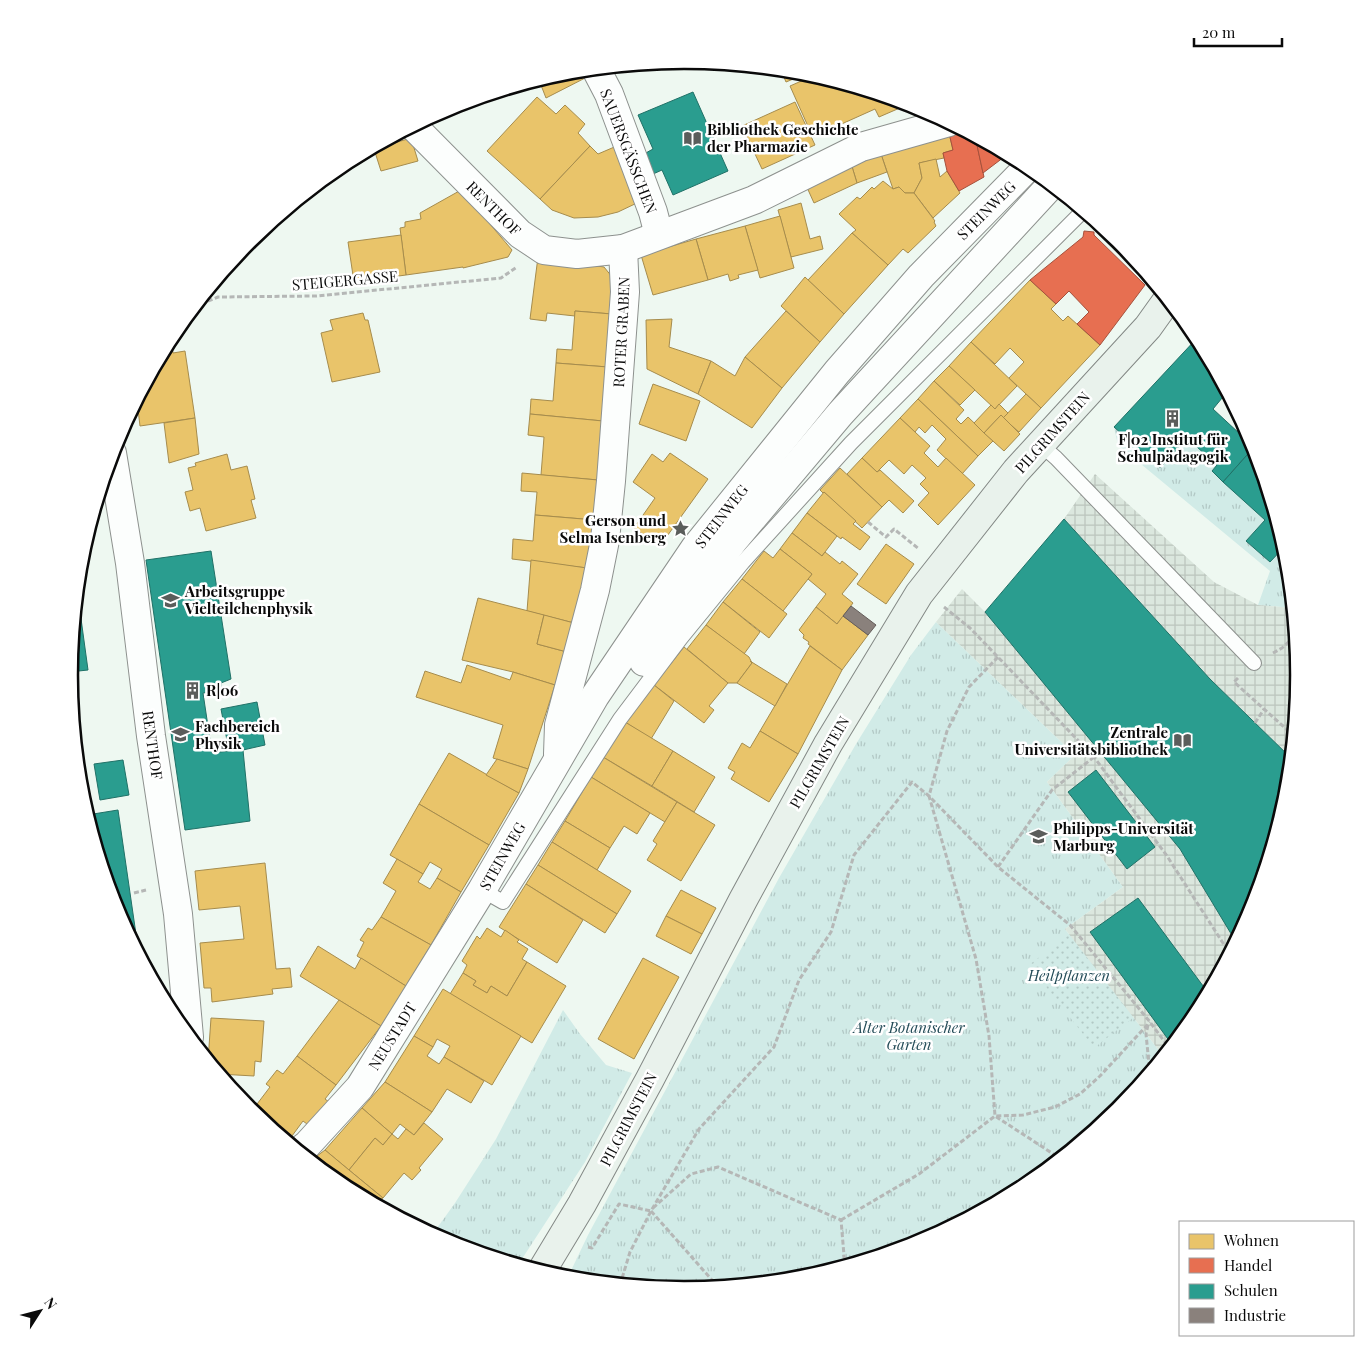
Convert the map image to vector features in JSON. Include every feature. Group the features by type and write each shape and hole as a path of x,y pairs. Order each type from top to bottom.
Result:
{"main road":[{"name":"PILGRIMSTEIN","path":"544,1266 600,1171 743,900 833,736 919,594 1016,472 1148,327 1164,304"}],"street":[{"name":"SAUERSGÄSSCHEN","path":"599,75 612,104 653,212 659,235"},
{"path":"623,249 754,200 861,147 939,125"},
{"name":"RENTHOF","path":"417,130 520,234 544,250 578,254 623,249"},
{"name":"STEINWEG","path":"476,900 557,760 631,642 695,548 836,372 920,276 1023,172"},
{"path":"644,662 734,540 840,414 1047,189"},
{"name":"ROTER GRABEN","path":"557,760 559,724 595,590 605,540 625,292 623,249"},
{"name":"RENTHOF","path":"114,469 130,563 151,736 178,914 188,1024"},
{"name":"NEUSTADT","path":"303,1148 360,1087 476,900"}],"lane":[{"path":"476,900 503,902 620,719 681,638 743,562 816,481 933,360 1079,215"},
{"path":"1041,445 1056,458 1254,662"}],"path":[{"name":"STEIGERGASSE","path":"206,303 218,297 316,296 500,278"},
{"path":"868,522 886,537 894,528 909,541"},
{"path":"938,602 970,628 1094,757 1168,856 1227,949"},
{"path":"995,1116 989,1036 976,959 929,796 947,730 969,688 998,658"},
{"path":"1255,724 1264,709"},
{"path":"998,867 1052,790 1094,757"},
{"path":"622,1279 630,1252 651,1211 699,1128 774,1047 799,980 831,932 854,855 912,782 929,796 998,867 1070,925 1166,1045"},
{"path":"841,1220 919,1174 995,1116 1023,1115 1054,1108 1080,1094 1100,1076 1149,1023"},
{"path":"1149,1023 1146,1034 1149,1066"},
{"path":"995,1116 1056,1156"},
{"path":"651,1211 691,1174 718,1167 841,1220"},
{"path":"583,1244 592,1248 618,1204 651,1211 713,1281"},
{"path":"841,1220 845,1261"}],"green space":[{"path":"1114,427 1159,468 1187,438 1217,465 1212,471 1265,520 1246,541 1270,562 1279,552 1287,607 1258,605 1270,571 1118,445"},
{"name":"Alter Botanischer Garten","path":"936,622 1075,755 1047,782 1123,887 1065,929 1160,1052 1114,1105 1085,1132 1022,1180 953,1220 880,1250 842,1262 803,1271 724,1281 645,1281 570,1272 588,1235 779,878 856,744 911,655"},
{"name":"Heilpflanzen","path":"1070,934 1134,1017 1094,1048 1029,965"},
{"path":"563,1010 606,1065 632,1073 585,1162 521,1260 489,1250 436,1229 496,1139"}],"shaded area":[{"path":"1095,474 1214,582 1258,605 1287,607 1291,676 1286,753 1210,679 1064,519"},
{"path":"962,589 985,612 1180,849 1232,936 1210,979 1189,1013 1160,1052 1065,929 1123,887 1047,782 1075,755 936,622"}],"building: Wohnen":[{"path":"588,77 546,98 541,86"},
{"path":"784,77 794,79 786,82"},
{"path":"803,80 842,89 899,108 879,117 875,109 826,131 824,127 811,133 790,86"},
{"path":"537,97 556,114 565,105 585,124 578,133 590,146 540,199 487,151"},
{"path":"795,102 815,145 762,169 742,126"},
{"path":"949,133 953,150 943,153 944,158 919,163 922,178 914,193 905,193 899,187 893,189 880,151"},
{"path":"411,138 418,161 381,171 375,153 394,143"},
{"path":"619,145 639,202 618,212 598,217 574,218 552,210 540,199 590,146 598,154"},
{"path":"880,151 887,172 857,183 850,160"},
{"path":"936,159 940,177 947,171 960,193 933,218 914,193 922,178 919,163"},
{"path":"850,160 857,183 814,203 805,183"},
{"path":"883,181 893,189 899,187 905,193 914,193 935,221 936,226 908,253 903,249 888,265 852,233 856,230 839,214 857,197 860,199 872,187 874,189"},
{"path":"461,190 512,250 508,257 463,268 406,275 400,228 405,227 405,222 421,219 420,213"},
{"path":"801,203 810,239 820,236 823,249 791,257 778,210"},
{"path":"780,216 794,268 760,278 745,226"},
{"path":"745,226 758,270 738,275 739,278 730,281 728,274 708,280 696,239"},
{"path":"852,233 888,265 844,314 808,280"},
{"path":"401,235 406,275 354,282 348,242"},
{"path":"696,239 708,280 653,295 641,255"},
{"path":"538,257 604,267 613,278 612,314 575,311 575,316 547,313 546,321 530,319"},
{"path":"805,277 844,314 820,342 781,306"},
{"path":"1030,280 1056,304 1051,309 1063,321 1068,316 1100,345 1041,408 1009,378 1024,362 1010,348 995,364 971,342"},
{"path":"575,311 612,314 608,367 556,363 557,349 572,350"},
{"path":"786,311 820,342 782,388 745,357"},
{"path":"363,313 365,320 368,320 380,372 332,382 321,333 333,330 330,320"},
{"path":"672,319 669,347 711,361 698,394 647,369 646,320"},
{"path":"971,342 1017,386 995,409 949,366"},
{"path":"173,350 173,353 185,351 195,418 140,426 138,411 159,372"},
{"path":"745,357 782,388 752,428 698,394 711,361 735,376"},
{"path":"556,363 608,367 603,421 530,414 531,399 553,401"},
{"path":"949,366 975,390 960,405 934,381"},
{"path":"934,381 964,410 956,419 961,424 968,417 993,441 978,456 918,399"},
{"path":"653,384 700,401 686,441 639,424"},
{"path":"1026,394 1041,408 1019,432 1003,418"},
{"path":"918,399 978,456 962,474 937,450 946,439 932,425 925,433 919,427 915,432 900,418"},
{"path":"999,404 1008,413 1003,418 1001,415 984,433 974,423 991,405 995,409"},
{"path":"530,414 603,421 598,480 541,475 544,437 528,435"},
{"path":"1001,415 1020,434 1004,451 984,433"},
{"path":"195,418 199,454 169,463 164,423"},
{"path":"900,418 930,446 924,453 938,467 946,458 975,485 938,525 918,505 929,493 920,484 926,478 912,465 904,474 889,460 877,472 862,458"},
{"path":"670,453 708,479 660,546 634,528 655,498 633,482 652,454 663,462"},
{"path":"227,454 231,470 247,466 255,499 251,500 256,518 206,531 200,508 190,511 185,492 193,490 188,468 196,466 195,463"},
{"path":"862,458 877,472 880,470 914,501 903,513 889,500 882,507 847,474"},
{"path":"840,468 882,507 862,528 820,490"},
{"path":"522,473 598,480 595,520 535,515 537,492 521,491"},
{"path":"824,492 856,521 853,524 870,537 860,550 842,537 841,539 807,513"},
{"path":"807,513 837,536 822,556 792,533"},
{"path":"535,515 595,520 587,568 512,559 513,539 533,541"},
{"path":"792,533 822,556 825,552 840,564 842,561 858,574 842,594 853,603 837,624 816,607 826,594 808,579 812,574 780,549"},
{"path":"886,544 914,564 886,604 857,584"},
{"path":"780,549 812,574 783,611 742,579 764,551 773,558"},
{"path":"531,560 587,568 574,623 527,611"},
{"path":"742,579 787,614 769,638 723,602"},
{"path":"478,598 544,615 537,644 567,652 555,685 513,672 462,660"},
{"path":"723,602 760,632 744,654 706,625"},
{"path":"816,607 837,624 843,616 868,635 842,670 808,644 809,642 803,638 804,635 799,630"},
{"path":"544,615 574,623 567,652 537,644"},
{"path":"706,625 749,657 752,663 737,683 728,683 687,649"},
{"path":"810,646 842,670 798,754 760,731"},
{"path":"684,647 728,683 709,706 714,710 704,723 654,685"},
{"path":"750,661 787,684 775,706 737,683 752,663"},
{"path":"467,665 510,680 513,672 555,685 528,769 493,758 503,725 416,697 425,671 461,683"},
{"path":"654,685 674,701 651,739 625,722"},
{"path":"625,722 673,751 652,786 603,757"},
{"path":"760,731 798,754 769,802 731,779 735,772 728,768 742,743 750,748"},
{"path":"673,751 715,777 694,812 652,786"},
{"path":"449,753 519,793 489,845 419,804"},
{"path":"603,757 677,802 665,822 591,777"},
{"path":"497,759 528,769 519,793 486,775"},
{"path":"591,777 650,813 637,834 624,826 610,848 565,821"},
{"path":"677,802 715,825 681,881 647,860 657,844 653,841"},
{"path":"419,804 489,845 461,892 437,878 442,869 430,862 423,874 390,855"},
{"path":"565,821 610,848 597,870 552,842"},
{"path":"552,842 631,891 617,914 538,865"},
{"path":"397,859 423,874 418,882 430,889 437,878 461,892 431,945 381,917 396,891 383,883"},
{"path":"265,863 276,969 290,968 292,987 272,989 273,994 212,1002 211,988 204,988 200,943 244,939 240,906 199,910 195,871"},
{"path":"538,865 617,914 605,933 526,884"},
{"path":"526,884 583,920 557,963 499,927"},
{"path":"681,890 716,908 702,934 666,916"},
{"path":"666,916 702,934 691,954 656,936"},
{"path":"381,917 431,945 406,986 357,956 364,942 360,940 368,928 372,930"},
{"path":"487,928 501,937 505,930 519,940 517,942 528,949 522,959 527,962 507,996 491,986 487,993 473,985 476,981 463,973 467,965 462,961 477,936 480,939"},
{"path":"318,946 355,969 361,958 406,986 381,1026 300,976"},
{"path":"643,958 679,977 634,1059 598,1039"},
{"path":"527,962 566,986 532,1043 450,994 463,973 476,981 473,985 487,993 491,986 507,996"},
{"path":"443,989 521,1036 492,1085 444,1057 450,1046 437,1039 433,1047 414,1036"},
{"path":"339,1000 381,1026 336,1085 297,1056"},
{"path":"211,1018 264,1021 261,1062 255,1061 254,1076 227,1074 209,1052"},
{"path":"414,1036 433,1047 427,1056 439,1064 444,1057 484,1081 471,1103 447,1089 432,1112 385,1082"},
{"path":"297,1056 336,1085 325,1099 329,1102 311,1127 303,1121 291,1138 256,1106 270,1087 266,1084 277,1070 283,1074"},
{"path":"385,1082 432,1112 414,1135 400,1124 392,1134 362,1108"},
{"path":"362,1108 392,1134 383,1145 375,1138 349,1170 325,1150"},
{"path":"424,1123 443,1139 419,1168 421,1170 412,1180 404,1173 383,1198 349,1170 375,1138 383,1145 392,1134 398,1139 406,1129 414,1135"},
{"path":"325,1150 383,1198 380,1200 315,1157"}],"building: Handel":[{"path":"955,132 977,144 984,177 959,191 947,171 943,153 953,150 949,133"},
{"path":"977,144 1002,159 983,173"},
{"path":"1084,231 1094,232 1094,235 1145,285 1100,345 1077,324 1089,312 1069,291 1056,304 1030,280 1083,237"}],"building: Schulen":[{"path":"693,92 728,171 673,195 662,170 653,174 644,154 653,149 638,115"},
{"name":"F|02 Institut für Schulpädagogik","path":"1192,343 1223,396 1213,409 1241,433 1249,453 1223,482 1212,471 1217,465 1187,438 1160,468 1114,427"},
{"path":"1249,453 1271,518 1279,552 1270,562 1246,541 1265,520 1223,482"},
{"name":"Zentrale Universitätsbibliothek","path":"1064,519 1210,679 1286,753 1280,794 1271,833 1259,871 1232,936 1180,849 985,612"},
{"name":"R|06","path":"211,551 231,679 221,683 221,688 217,691 203,693 212,753 229,751 221,709 257,702 265,745 243,750 250,821 185,830 146,560"},
{"path":"81,618 88,670 78,671"},
{"path":"123,760 129,795 100,800 94,764"},
{"path":"1096,770 1155,847 1127,869 1068,792"},
{"path":"118,810 136,935 110,871 94,814"},
{"path":"1138,898 1204,988 1169,1041 1090,932"}],"building: Industrie":[{"path":"851,606 876,625 868,635 843,616"}],"place":[{"name":"Bibliothek Geschichte der Pharmazie","path":"693,138"},
{"name":"F|02 Institut für Schulpädagogik","path":"1173,418"},
{"name":"Gerson und Selma Isenberg","path":"680,529"},
{"name":"Arbeitsgruppe Vielteilchenphysik","path":"171,600"},
{"name":"R|06","path":"192,690"},
{"name":"Fachbereich Physik","path":"181,735"},
{"name":"Zentrale Universitätsbibliothek","path":"1182,741"},
{"name":"Philipps-Universität Marburg","path":"1039,837"}]}
